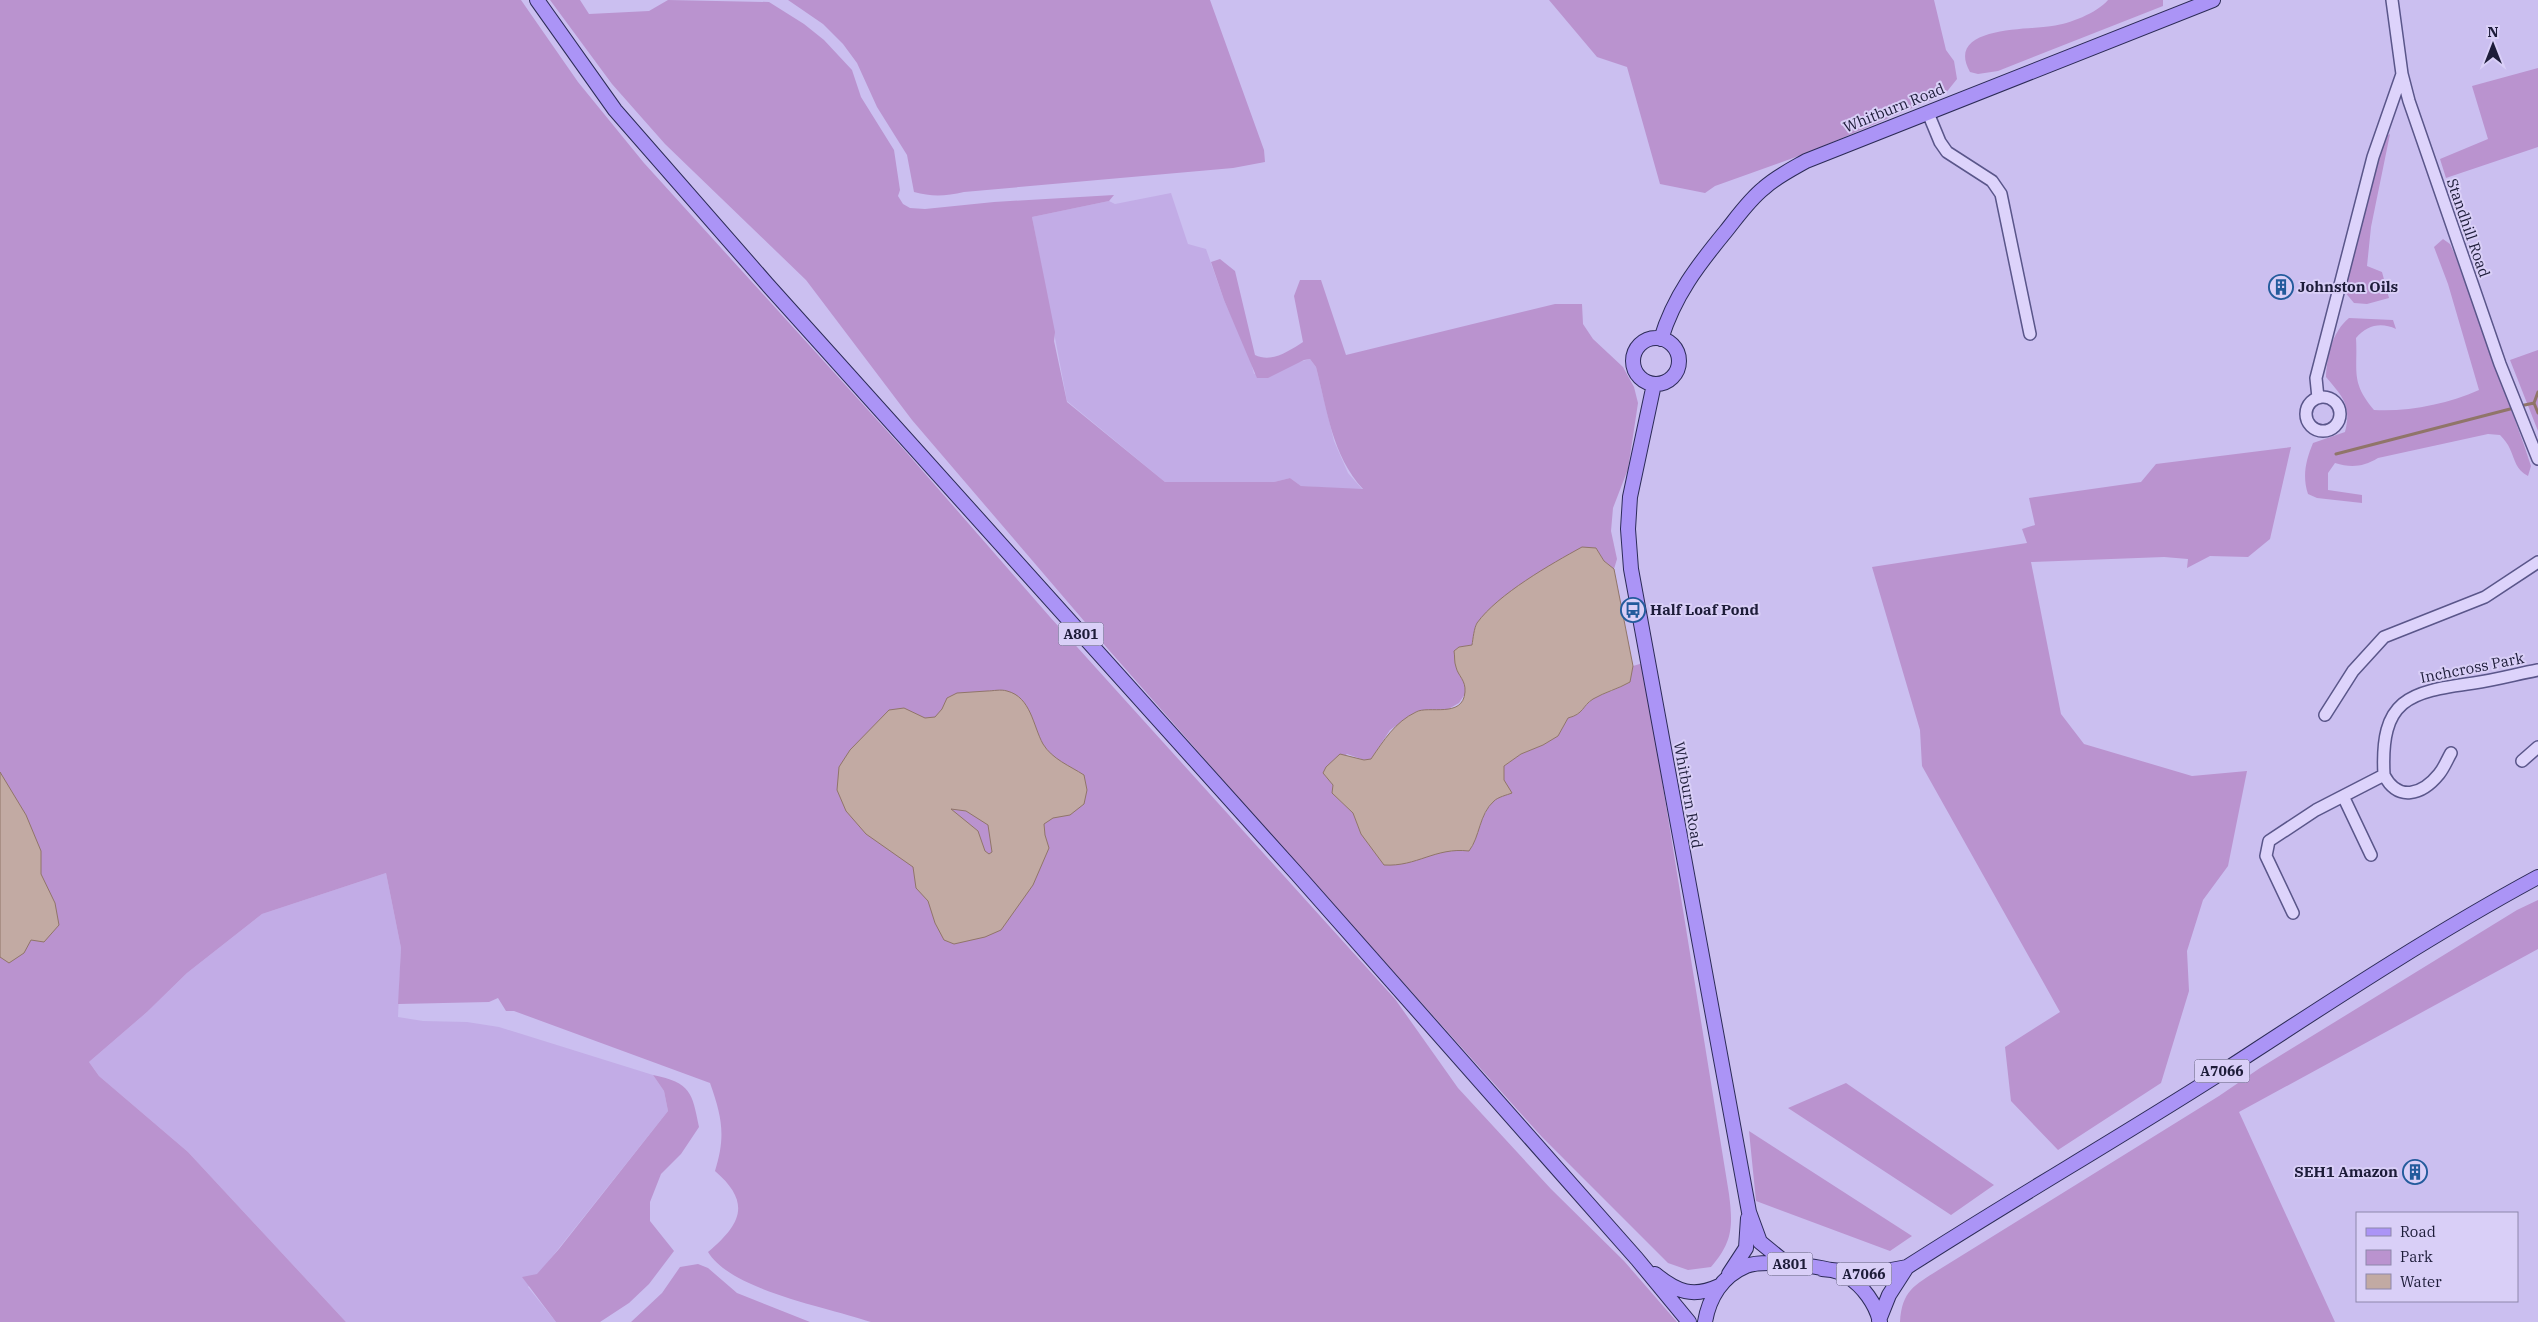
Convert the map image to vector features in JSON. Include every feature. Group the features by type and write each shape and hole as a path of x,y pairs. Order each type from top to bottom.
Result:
{"main road":[{"name":"A801","path":"537,0 615,110 760,277 1297,874 1637,1260 1689,1322"},
{"name":"Whitburn Road","path":"1660,339 1669,313 1682,288 1742,210 1764,188 1806,161 2213,0"},
{"path":"1651,339 1660,339 1675,348 1678,367 1671,378 1654,384 1640,378 1636,371 1633,355 1642,343 1651,339"},
{"name":"Whitburn Road","path":"1654,384 1630,497 1628,529 1631,569 1749,1212 1760,1242 1787,1264"},
{"name":"A7066","path":"1822,1269 1870,1274 1889,1272 1907,1267 2215,1076 2304,1017 2482,908 2538,878"},
{"name":"Whitburn Road","path":"1722,1283 1746,1248 1749,1212"},
{"name":"A801","path":"1637,1260 1679,1291 1703,1293 1722,1283 1746,1266 1768,1262 1822,1269 1846,1276 1858,1285 1876,1308 1880,1321"},
{"name":"A7066","path":"1880,1321 1889,1295 1907,1267"},
{"name":"A801","path":"1705,1322 1707,1308 1713,1294 1722,1283"}],"street":[{"name":"Standhill Road","path":"2392,0 2402,74 2426,153 2493,346 2538,459"},
{"path":"2318,398 2316,378 2373,157 2402,74"},
{"path":"1928,112 1940,142 1948,152 1992,181 2001,194 2030,334"},
{"path":"2325,715 2353,671 2384,638 2485,597 2538,562"},
{"name":"Inchcross Park","path":"2384,775 2390,718 2397,706 2424,690 2538,670"},
{"path":"2522,761 2538,747"},
{"path":"2293,912 2266,856 2269,841 2316,810 2384,775 2389,785 2396,791 2409,794 2423,789 2440,774 2451,753"},
{"path":"2343,796 2371,855"}],"shaded area":[{"path":"1171,193 1188,244 1206,249 1224,300 1250,358 1254,374 1310,359 1316,367 1334,441 1348,473 1363,490 1301,486 1290,478 1274,482 1165,482 1067,401 1032,217 1109,201 1115,204"},
{"path":"386,873 401,948 398,1017 423,1021 467,1022 499,1027 653,1075 664,1091 668,1111 528,1287 556,1322 346,1322 188,1152 99,1076 89,1062 147,1012 187,973 262,914"}],"green space":[{"path":"0,0 521,0 578,82 644,163 907,453 1050,617 1395,999 1458,1088 1551,1189 1624,1261 1677,1322 871,1322 782,1296 738,1277 720,1266 708,1252 728,1232 738,1213 738,1203 734,1193 715,1171 721,1147 721,1127 710,1083 514,1011 506,1011 498,998 489,1002 398,1004 401,948 386,873 262,914 187,973 147,1012 89,1062 99,1076 188,1152 346,1322 0,1322"},
{"path":"550,0 580,0 589,14 649,11 668,0 769,2 804,24 824,40 852,70 861,97 894,150 900,190 898,196 903,204 910,208 925,209 994,202 1114,195 1109,201 1032,217 1055,332 1054,341 1067,402 1165,482 1274,482 1290,478 1301,486 1363,489 1344,462 1337,447 1316,367 1310,359 1304,360 1268,378 1257,378 1224,300 1211,262 1220,259 1235,271 1255,355 1268,358 1280,355 1303,342 1294,296 1300,280 1321,280 1346,355 1555,304 1582,304 1583,324 1593,339 1623,367 1634,387 1638,403 1628,469 1613,508 1611,531 1617,559 1614,569 1604,561 1596,548 1523,583 1503,598 1476,624 1472,645 1459,647 1456,668 1465,682 1465,694 1459,703 1445,711 1417,711 1390,730 1371,759 1364,760 1347,754 1323,773 1333,785 1332,793 1353,813 1361,834 1427,856 1451,849 1469,851 1475,841 1484,815 1502,783 1504,766 1521,754 1543,745 1558,736 1568,718 1580,712 1593,699 1629,682 1633,666 1643,663 1729,1194 1730,1233 1724,1250 1711,1267 1688,1270 1668,1263 1542,1137 1296,863 1108,649 912,420 806,280 665,144 612,84"},
{"path":"788,0 1210,0 1264,150 1265,162 1233,168 945,195 927,195 914,192 907,155 877,107 857,63 843,44 823,24"},
{"path":"1549,0 1934,0 1946,50 1954,61 1957,79 1945,94 1807,153 1715,186 1705,193 1660,184 1627,67 1597,57"},
{"path":"2108,0 2163,0 2163,6 1998,71 1978,74 1970,72 1965,57 1968,46 1978,38 2009,30 2066,23 2090,13"},
{"path":"2538,68 2538,147 2446,178 2440,159 2488,139 2472,86"},
{"path":"2390,134 2371,227 2367,266 2382,272 2389,298 2367,304 2354,303 2344,291 2384,137"},
{"path":"2443,239 2450,244 2455,255 2524,445 2531,466 2528,476 2518,468 2508,445 2500,435 2488,434 2378,458 2362,465 2346,466 2335,463 2328,473 2328,490 2362,495 2362,503 2317,498 2308,494 2305,481 2306,468 2313,443 2345,432 2347,415 2344,402 2326,377 2328,361 2335,337 2338,330 2349,318 2393,320 2396,329 2380,325 2374,326 2365,330 2356,338 2358,384 2361,392 2374,410 2400,410 2428,406 2479,390 2448,284 2434,247"},
{"path":"2538,350 2538,431 2510,360"},
{"path":"2291,447 2270,539 2248,557 2210,556 2187,568 2188,559 2164,557 2031,562 2061,714 2084,744 2192,776 2247,771 2228,866 2203,900 2187,951 2189,991 2161,1083 2058,1150 2011,1101 2005,1047 2060,1012 1922,766 1920,730 1872,567 2027,543 2022,529 2035,525 2029,498 2141,482 2156,464"},
{"path":"2538,900 2538,949 2239,1112 2335,1322 1900,1322 1901,1311 1907,1295 1923,1280 2219,1096 2260,1068 2517,910"},
{"path":"653,1075 675,1082 688,1091 694,1105 699,1127 681,1154 661,1174 650,1202 650,1221 674,1251 649,1284 629,1303 600,1322 556,1322 522,1277 537,1274 559,1249 668,1111 664,1091"},
{"path":"1846,1083 1994,1185 1951,1215 1788,1108"},
{"path":"1749,1131 1912,1236 1890,1251 1756,1201"},
{"path":"698,1264 708,1268 737,1293 810,1322 631,1322 662,1293 680,1267"}],"water":[{"name":"Half Loaf Pond","path":"1582,547 1596,548 1604,561 1614,569 1633,666 1630,682 1593,699 1580,712 1568,718 1558,736 1543,745 1521,754 1504,766 1504,780 1512,793 1498,798 1489,806 1469,851 1446,852 1406,863 1384,865 1361,834 1353,813 1332,793 1333,785 1323,773 1326,767 1340,754 1364,760 1371,759 1385,738 1396,726 1416,712 1421,710 1444,710 1458,706 1463,700 1465,688 1455,665 1454,651 1459,647 1472,645 1477,623 1498,601 1526,580"},
{"path":"1002,690 1015,694 1021,699 1030,713 1043,744 1056,758 1084,775 1087,790 1084,804 1070,815 1053,818 1044,824 1049,848 1033,885 1001,930 985,937 954,944 944,940 935,923 928,901 916,888 913,867 866,834 846,811 837,790 839,767 850,750 889,710 904,708 925,718 935,717 942,709 947,698 957,693","holes":["951,809 966,811 988,825 992,852 989,854 985,851 978,831"]},
{"path":"0,772 26,815 41,851 41,874 55,903 59,925 44,942 31,940 24,953 9,963 0,957"}],"waterway":[{"path":"2534,403 2538,392"},
{"path":"2534,403 2538,413"},
{"path":"2520,406 2534,403"},
{"path":"2336,454 2514,408"}],"place":[{"name":"Johnston Oils","path":"2281,287"},
{"name":"Half Loaf Pond","path":"1633,610"},
{"name":"SEH1 Amazon","path":"2415,1172"}]}
